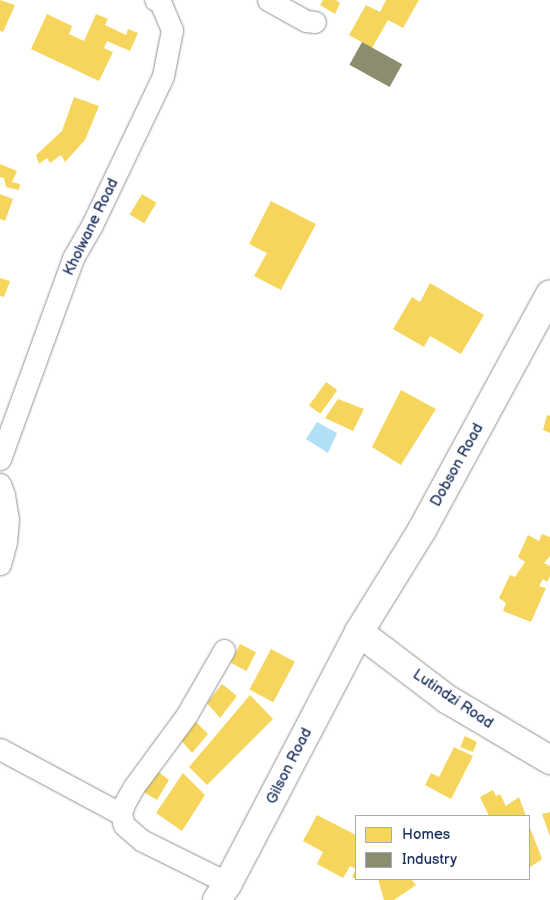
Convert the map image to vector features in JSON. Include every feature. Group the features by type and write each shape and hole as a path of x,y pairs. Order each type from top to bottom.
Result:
{"street":[{"path":"268,0 306,21 315,22"},
{"name":"Kholwane Road","path":"0,459 73,258 91,227 163,76 172,30 160,1"},
{"name":"Dobson Road","path":"359,632 422,530 550,294"},
{"path":"0,484 4,495 8,520 6,542 0,564"},
{"name":"Lutindzi Road","path":"359,632 447,699 550,760"},
{"name":"Gilson Road","path":"223,892 359,632"},
{"path":"223,892 140,840 124,826 121,814 132,788 186,716 224,650"},
{"path":"0,749 121,814"}],"water":[{"path":"317,422 337,433 328,453 306,439"}],"building: Homes":[{"path":"0,0 15,5 3,32 0,31"},
{"path":"323,0 336,0 340,3 335,14 320,5"},
{"path":"386,0 419,0 403,28 388,20 372,48 349,35 366,5 380,12"},
{"path":"47,14 72,26 69,34 84,41 96,14 108,19 105,25 126,35 128,29 138,33 130,51 107,41 104,48 113,52 99,81 31,49"},
{"path":"74,97 99,106 85,140 65,162 61,155 50,163 47,158 39,164 36,155 62,131"},
{"path":"0,164 17,171 12,182 20,184 19,190 6,187 4,178 0,177"},
{"path":"0,194 13,199 5,221 0,219"},
{"path":"142,194 157,203 144,223 130,215"},
{"path":"271,201 316,224 281,290 254,276 267,253 249,244"},
{"path":"0,278 10,281 4,297 0,296"},
{"path":"430,283 484,315 461,354 430,336 424,347 393,329 412,297 420,302"},
{"path":"326,382 337,390 320,414 309,405"},
{"path":"401,390 436,409 401,465 372,447"},
{"path":"338,399 364,409 353,431 325,418"},
{"path":"547,415 550,416 550,433 543,430"},
{"path":"542,534 550,537 550,556 544,563 550,566 550,576 547,582 543,579 539,586 546,588 531,622 503,611 506,603 499,598 510,575 515,577 525,562 518,557 528,535 539,541"},
{"path":"240,644 256,652 247,671 230,663"},
{"path":"271,649 295,662 273,702 249,690"},
{"path":"222,684 237,696 220,718 207,703"},
{"path":"250,695 273,719 207,785 189,767"},
{"path":"195,721 208,734 192,753 179,738"},
{"path":"465,736 477,742 473,752 460,747"},
{"path":"454,747 473,756 451,799 425,785 431,773 439,777"},
{"path":"155,769 169,780 157,800 140,790"},
{"path":"183,773 205,795 182,831 156,813"},
{"path":"493,790 496,796 500,794 506,806 519,797 526,815 489,815 480,797"},
{"path":"550,812 550,836 542,814"},
{"path":"317,815 355,834 355,868 350,866 343,878 317,864 323,852 303,841"},
{"path":"530,828 542,859 530,867"},
{"path":"378,880 412,880 416,885 394,900 384,900"}],"building: Industry":[{"path":"362,42 402,64 390,87 349,65"}]}
